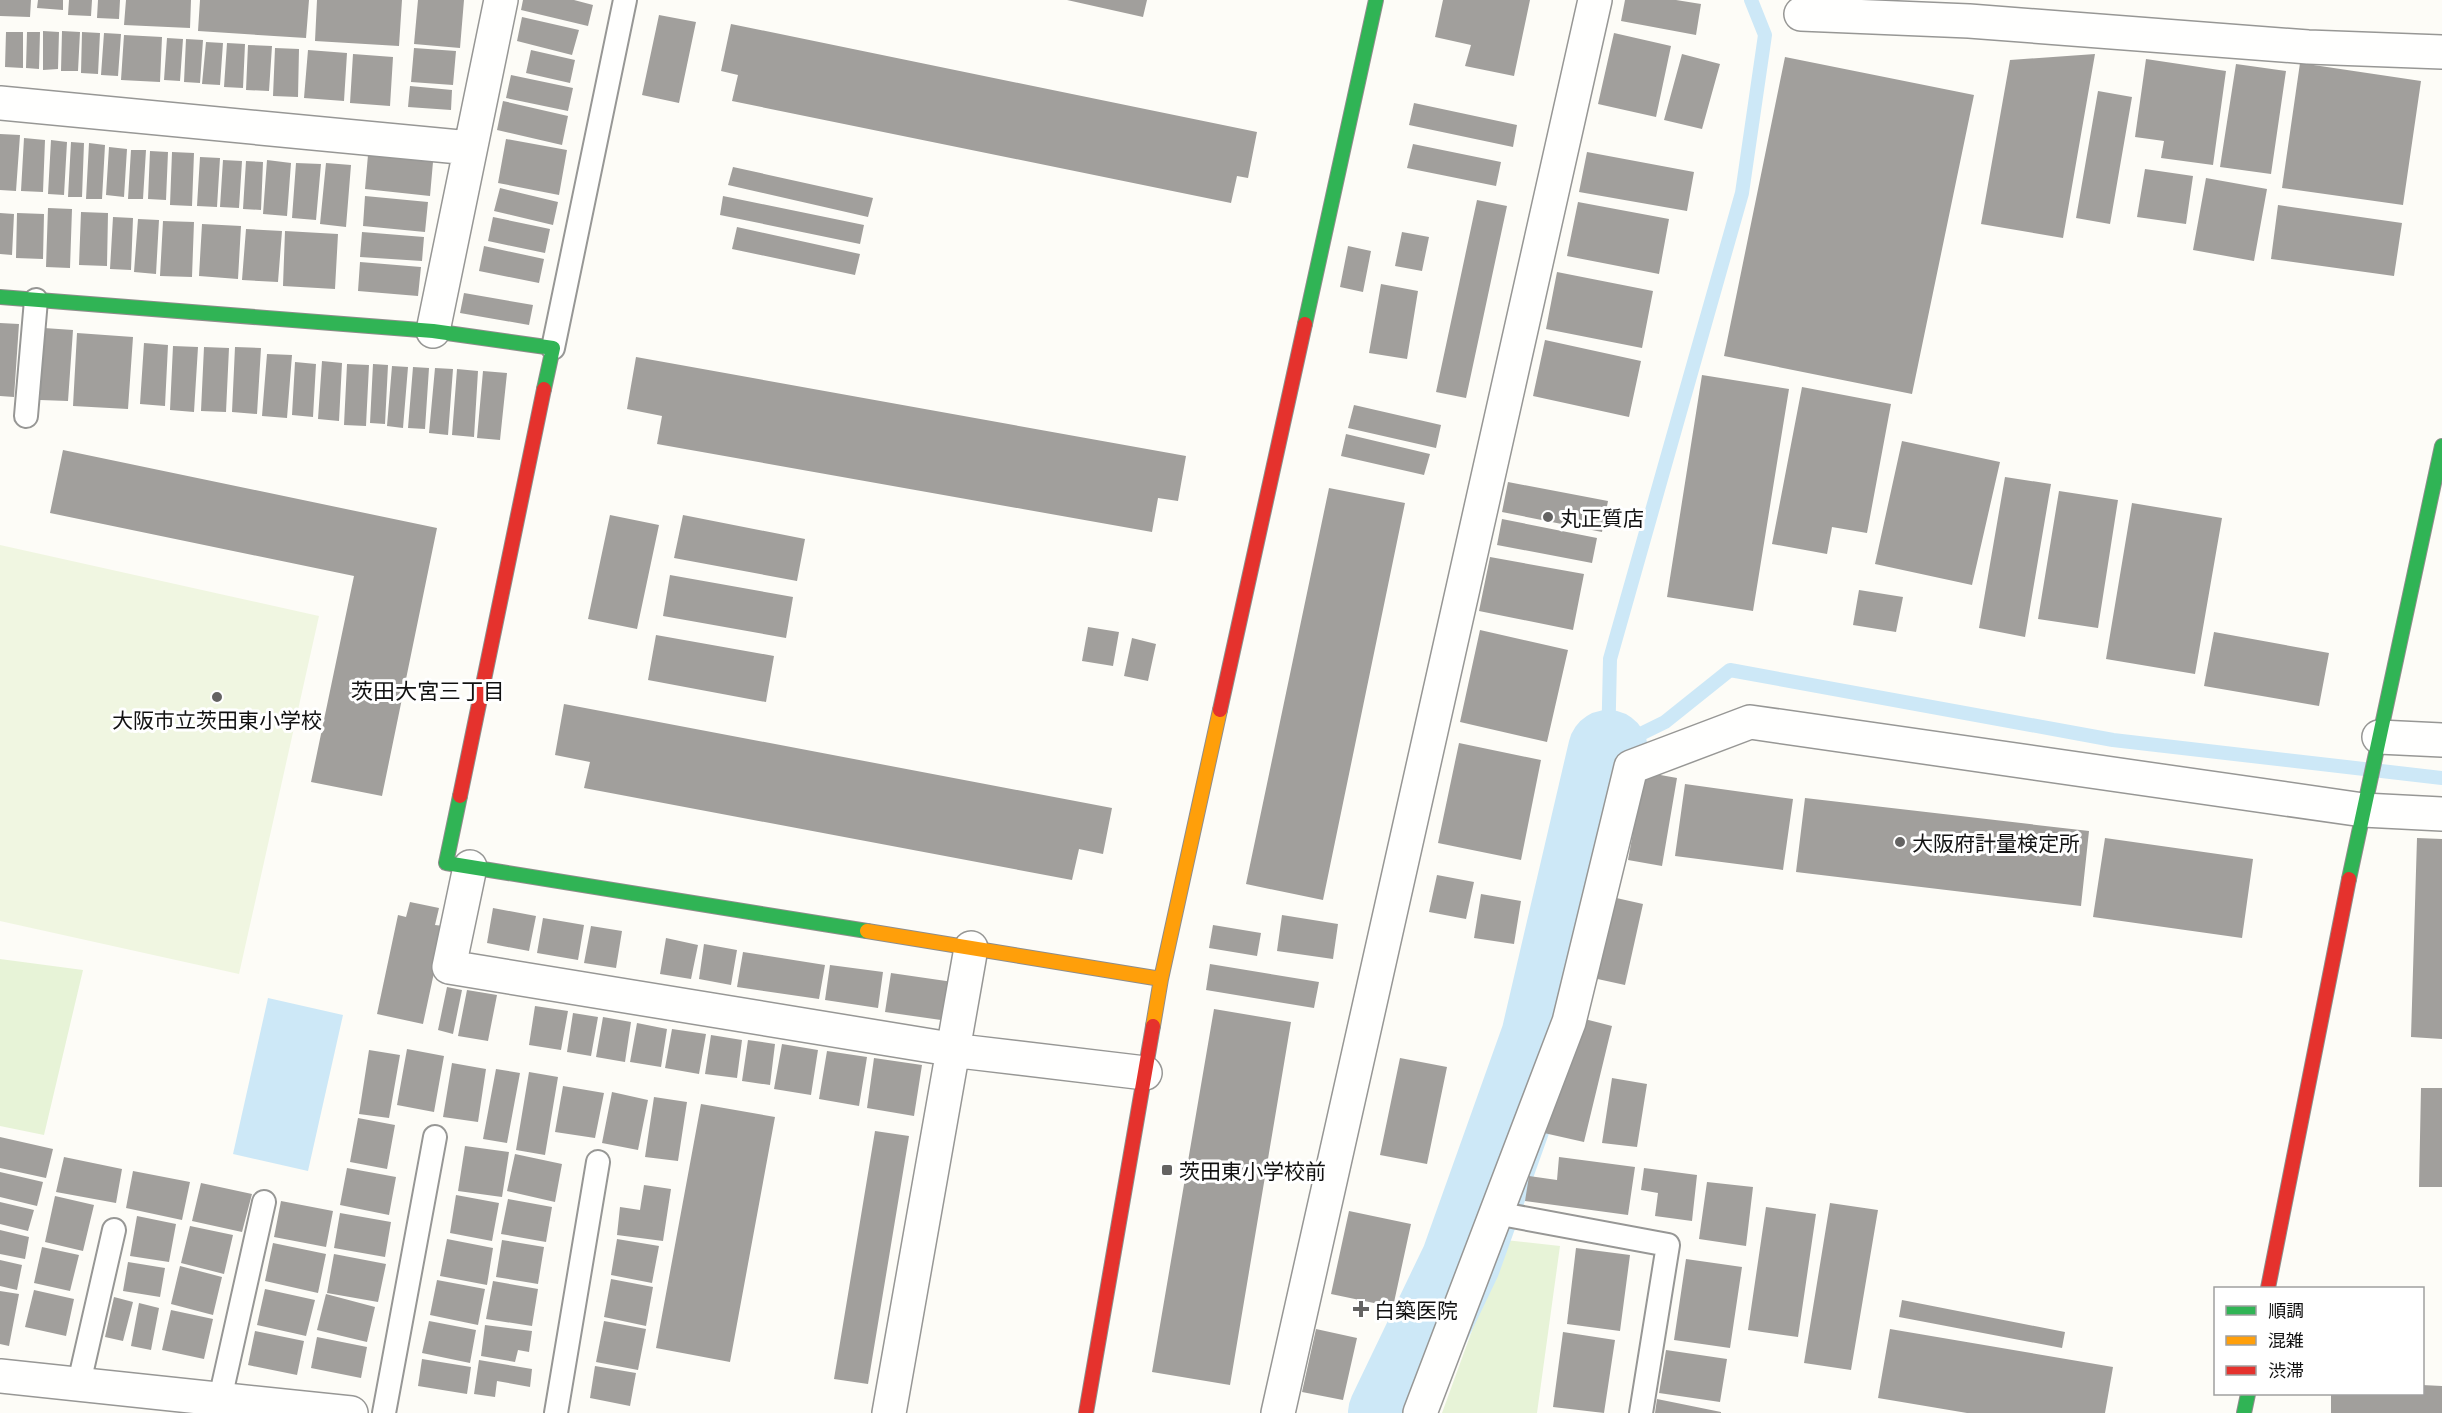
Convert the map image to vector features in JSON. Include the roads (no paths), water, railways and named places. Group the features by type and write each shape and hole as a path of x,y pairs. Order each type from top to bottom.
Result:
{"street":[{"path":"433,331 501,0"},
{"path":"1086,1413 1161,979 1376,0"},
{"path":"1278,1413 1595,0"},
{"path":"1801,14 1969,21 2308,47 2442,52"},
{"path":"0,103 470,148"},
{"path":"0,297 433,331 553,348 446,863 1161,979"},
{"path":"2268,1287 2365,805 2442,446"},
{"path":"1420,1413 1569,1022 1631,767 1750,722 2442,814"},
{"path":"2379,739 2442,740"},
{"path":"470,867 449,967 951,1049 1145,1073"},
{"path":"889,1413 951,1049 971,948"},
{"path":"0,1376 351,1413"},
{"path":"2244,1413 2248,1395"}],"lane":[{"path":"553,348 625,0"},
{"path":"26,416 36,300"},
{"path":"384,1413 435,1137"},
{"path":"556,1413 598,1162"},
{"path":"220,1399 264,1202"},
{"path":"1496,1213 1668,1245 1641,1413"},
{"path":"79,1383 114,1230"}],"water":[{"path":"268,998 343,1015 308,1171 233,1154"}],"waterway":[{"path":"1751,0 1765,35 1742,193 1610,659 1608,750 1665,722 1730,670 2113,740 2442,778"},
{"path":"1388,1413 1461,1261 1541,1037 1608,750"}],"place":[{"name":"丸正質店","path":"1548,517"},
{"name":"大阪市立茨田東小学校","path":"217,697"},
{"name":"大阪府計量検定所","path":"1900,842"},
{"name":"茨田東小学校前","path":"1167,1170"},
{"name":"白築医院","path":"1361,1309"}],"district":[{"name":"茨田大宮三丁目","path":"428,689"}]}
